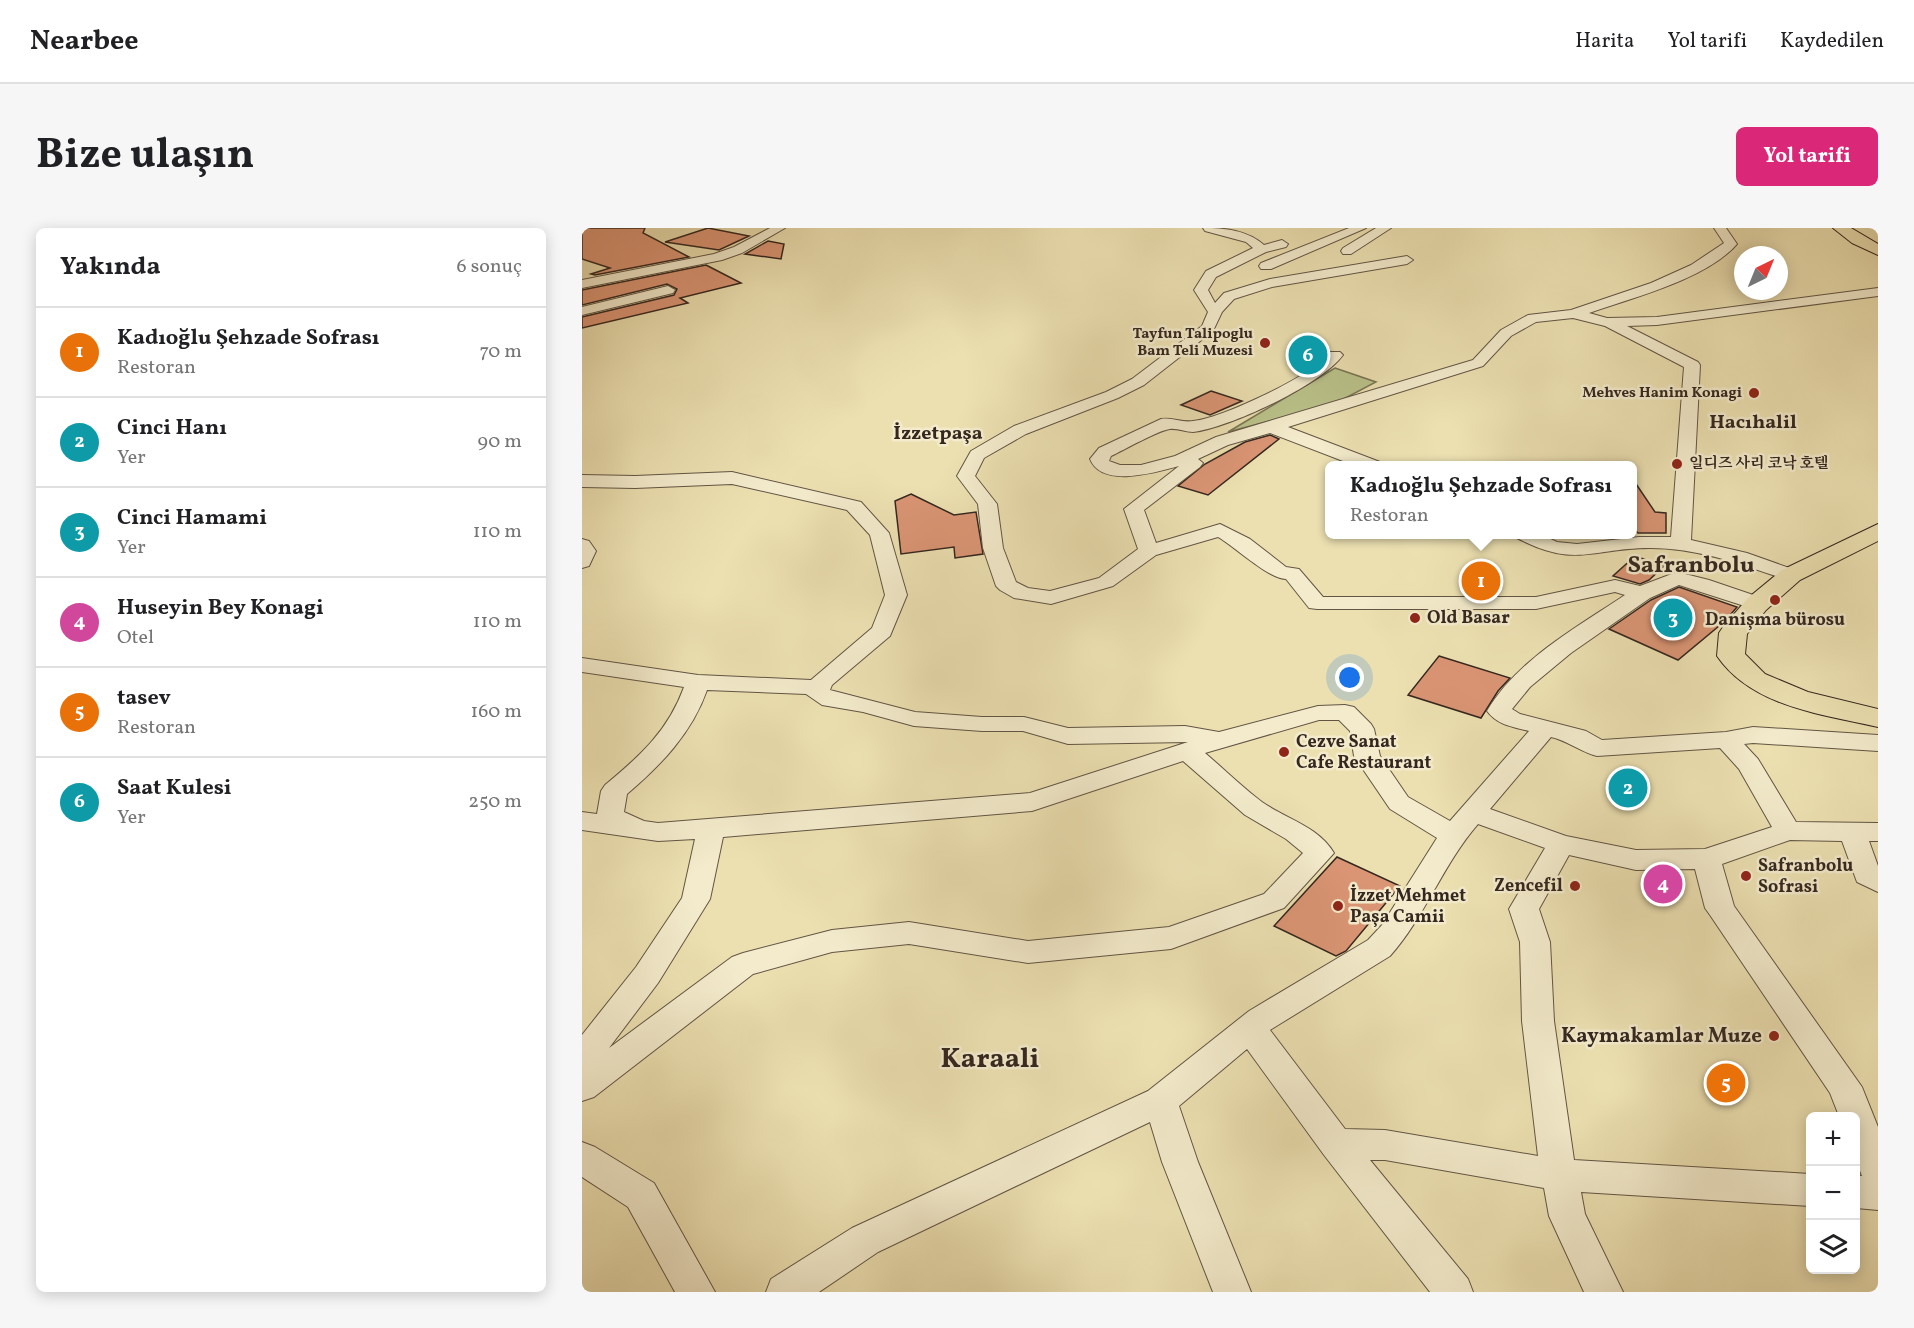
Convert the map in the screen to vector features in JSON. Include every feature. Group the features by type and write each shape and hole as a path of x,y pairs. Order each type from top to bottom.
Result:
{"main road":[{"path":"1841,228 1857,240 1878,250"},
{"path":"1878,531 1791,574 1757,604 1733,633 1731,656 1755,680 1798,699 1878,718"}],"street":[{"path":"585,281 717,257 738,250 779,228"},
{"path":"1209,228 1266,242 1211,274 1201,290 1212,308"},
{"path":"1332,237 1342,228"},
{"path":"1258,269 1332,237 1360,228"},
{"path":"1310,276 1356,244 1385,228"},
{"path":"1335,356 1318,371 1298,383 1220,421 1191,427 1167,423 1105,452 1099,459 1101,464 1118,471 1142,470 1181,460 1222,441 1248,435 1478,363 1506,333 1533,318 1573,314 1712,261 1731,244 1720,228"},
{"path":"1212,308 1229,296 1270,283 1407,260"},
{"path":"1237,280 1226,285 1212,308 1208,328 1138,382 1020,430 976,455 966,476 987,504 993,548 1007,586 1022,593 1052,598 1106,582 1149,551 1220,530 1243,543 1281,573 1292,573 1317,603 1536,603 1615,586 1642,593"},
{"path":"582,311 668,290"},
{"path":"1607,322 1656,321 1878,292"},
{"path":"1573,314 1607,322 1692,365 1681,544"},
{"path":"1271,427 1363,461"},
{"path":"1149,551 1134,509 1187,466 1248,435"},
{"path":"582,481 635,482 732,478 854,506 879,532 890,565 896,595 882,631 822,682 817,693 830,700 865,705 914,719 982,724 1024,724 1068,736 1185,734 1222,738"},
{"path":"1534,539 1553,548 1572,550 1651,542 1681,544 1710,550 1791,574"},
{"path":"582,545 585,551 582,562"},
{"path":"1757,604 1702,584 1677,578 1642,593 1549,659 1515,687 1502,703 1499,711 1511,719 1576,735 1597,748 1726,740 1753,735 1878,743"},
{"path":"582,665 698,682 820,688"},
{"path":"638,829 610,816 615,791 650,760 687,713 698,682"},
{"path":"582,821 658,832 1032,802 1222,738 1318,713 1345,712 1362,729 1367,756 1399,803 1463,824 1636,860 1707,860 1788,831 1865,831 1867,875 1878,882"},
{"path":"785,1292 865,1240 1160,1101 1250,1028 1379,948 1392,933 1463,824 1545,728"},
{"path":"1726,740 1749,765 1788,831"},
{"path":"582,1087 743,965 832,941 909,933 1028,952 1172,938 1274,901 1320,852 1296,832 1254,809 1186,750"},
{"path":"582,1059 647,975 696,899 711,829"},
{"path":"1561,844 1524,909 1535,942 1538,1021 1551,1131 1567,1216 1604,1292"},
{"path":"1707,860 1719,908 1845,1087 1878,1172"},
{"path":"1250,1028 1336,1144 1454,1292"},
{"path":"1160,1101 1180,1162 1232,1292"},
{"path":"1336,1144 1385,1145 1559,1175 1806,1190"},
{"path":"582,1158 641,1195 696,1292"},
{"path":"1860,1192 1878,1194"}],"green space":[{"path":"1335,368 1376,382 1336,403 1228,432"}],"building":[{"path":"582,228 645,228 643,233 689,257 591,274 610,268 582,259"},
{"path":"708,228 749,236 719,250 665,242"},
{"path":"768,241 784,244 781,259 745,254"},
{"path":"706,265 741,283 680,298 688,303 582,328 582,317 674,295 677,289 667,284 582,305 582,290"},
{"path":"1211,391 1242,401 1210,415 1181,405"},
{"path":"1270,435 1279,439 1208,495 1178,486 1205,464 1245,442"},
{"path":"1637,485 1655,512 1666,513 1666,533 1638,533"},
{"path":"911,494 954,515 976,512 983,554 955,558 954,547 901,554 895,501"},
{"path":"1635,556 1664,566 1649,580 1640,584 1613,576"},
{"path":"1679,587 1737,607 1725,621 1678,660 1609,629 1651,600"},
{"path":"1439,656 1510,678 1498,691 1481,718 1408,695"},
{"name":"İzzet Mehmet Paşa Camii","path":"1337,857 1400,886 1346,951 1336,956 1274,926"}],"place":[{"name":"Tayfun Talipoglu Bam Teli Muzesi","path":"1265,343"},
{"name":"Saat Kulesi","path":"1308,355"},
{"name":"Mehves Hanim Konagi","path":"1754,393"},
{"name":"일디즈 사리 코낙 호텔","path":"1677,464"},
{"name":"Kadıoğlu Şehzade Sofrası","path":"1481,581"},
{"name":"Danişma bürosu","path":"1775,600"},
{"name":"Old Basar","path":"1415,618"},
{"name":"Cinci Hamami","path":"1673,618"},
{"name":"Cezve Sanat Cafe Restaurant","path":"1284,752"},
{"name":"Cinci Hanı","path":"1628,788"},
{"name":"Safranbolu Sofrasi","path":"1746,876"},
{"name":"Huseyin Bey Konagi","path":"1663,884"},
{"name":"Zencefil","path":"1575,886"},
{"name":"İzzet Mehmet Paşa Camii","path":"1338,906"},
{"name":"Kaymakamlar Muze","path":"1774,1036"},
{"name":"tasev","path":"1726,1083"}],"district":[{"name":"Hacıhalil","path":"1753,423"},
{"name":"İzzetpaşa","path":"938,434"},
{"name":"Safranbolu","path":"1691,566"},
{"name":"Karaali","path":"990,1059"}]}
